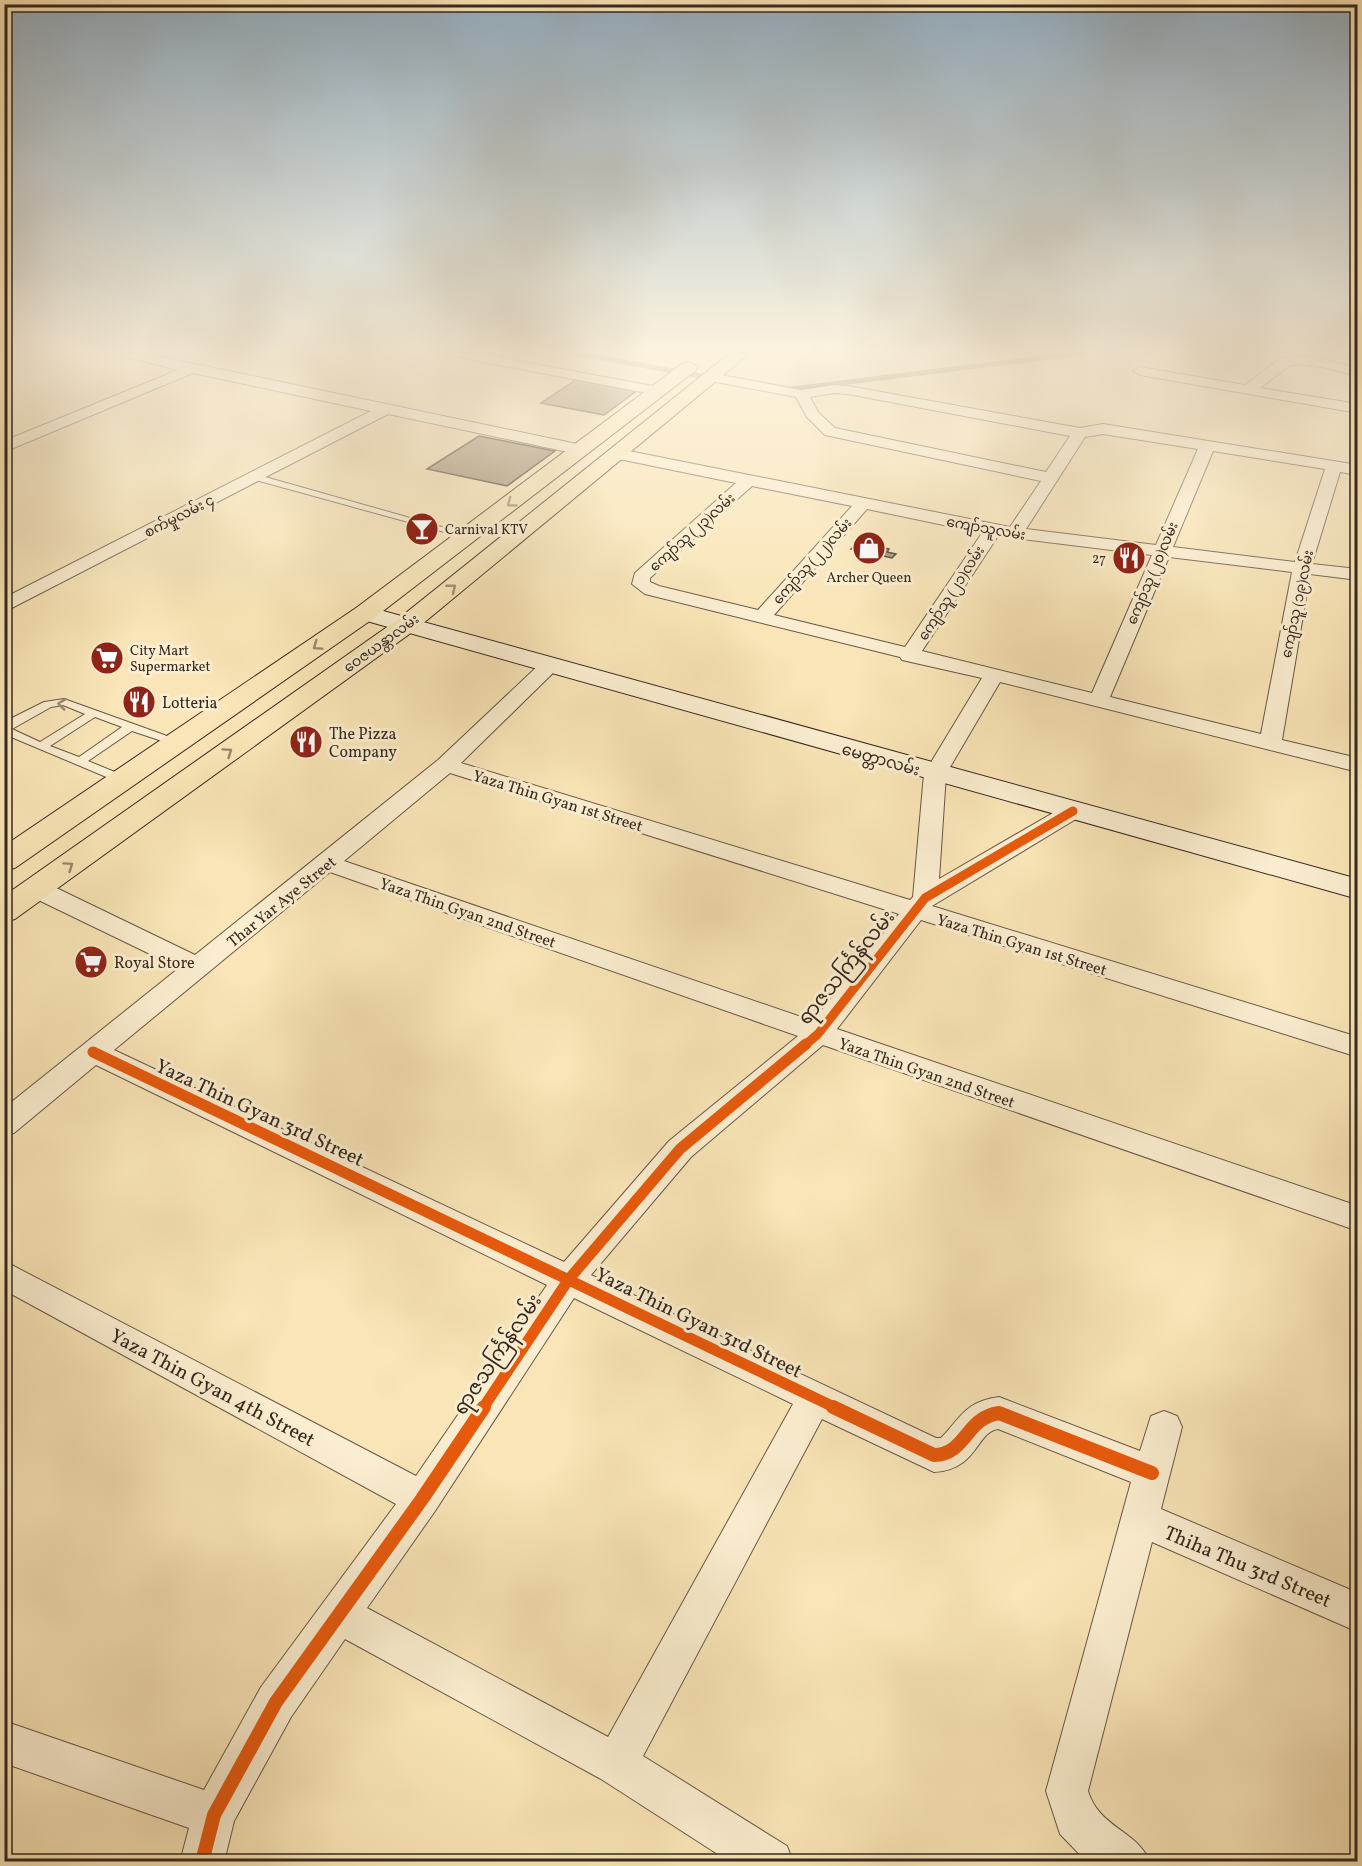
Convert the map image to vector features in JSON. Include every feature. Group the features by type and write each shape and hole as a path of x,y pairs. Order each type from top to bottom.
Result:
{"main road":[{"path":"4,861 365,613 595,440"},
{"name":"ဝေဇယန္တာလမ်း","path":"4,912 406,625 636,440"},
{"name":"မေတ္တာလမ်း","path":"365,613 934,774 1358,889"}],"street":[{"path":"4,447 21,440"},
{"name":"စက်မှုလမ်း ၄","path":"4,606 326,440"},
{"path":"535,440 582,450"},
{"path":"869,440 1050,478"},
{"path":"1014,534 1075,440"},
{"path":"1171,440 1358,470"},
{"name":"ကျော်သူ (၂၀)လမ်း","path":"1098,702 1207,446"},
{"name":"ကျော်သူလမ်း","path":"619,454 747,482 1014,534 1358,575"},
{"name":"ကျော်သူ (၁၉)လမ်း","path":"1270,744 1302,567 1334,466"},
{"name":"ကျော်သူ (၂၃)လမ်း","path":"747,482 641,577 641,584 652,590 762,617"},
{"name":"ကျော်သူ (၂၂)လမ်း","path":"762,617 862,505"},
{"name":"ကျော်သူ (၂၁)လမ်း","path":"909,656 993,530"},
{"path":"762,617 909,656 1358,765"},
{"name":"Thar Yar Aye Street","path":"4,1125 446,765 549,666"},
{"path":"919,904 934,774 993,676"},
{"name":"Yaza Thin Gyan 1st Street","path":"446,765 919,904 1358,1047"},
{"path":"919,904 1073,811"},
{"name":"Yaza Thin Gyan 2nd Street","path":"327,863 1358,1219"},
{"path":"37,889 198,967"},
{"name":"ရာဇသင်္ကြန်လမ်း","path":"201,1862 214,1815 276,1702 341,1615 422,1499 569,1279 680,1149 818,1034 919,904"},
{"name":"Yaza Thin Gyan 3rd Street","path":"93,1052 934,1455 944,1456 953,1452 977,1419 987,1413 999,1413 1152,1473"},
{"name":"Yaza Thin Gyan 4th Street","path":"4,1274 422,1499"},
{"path":"616,1764 815,1398"},
{"path":"1128,1862 1100,1844 1075,1819 1068,1791 1164,1427"},
{"name":"Thiha Thu 3rd Street","path":"1139,1518 1358,1613"},
{"path":"341,1615 616,1764 771,1862"},
{"path":"4,1742 214,1815"}],"lane":[{"path":"255,477 469,536"},
{"path":"123,780 12,734 6,730 7,725 56,702 177,743"},
{"path":"41,746 94,713"},
{"path":"80,762 131,726"}],"building":[{"path":"473,440 500,440 555,451 507,486 427,469"},
{"path":"857,542 889,549 887,552 896,554 892,558 851,549"}],"cycle path":[{"path":"202,1862 214,1815 276,1702 422,1499 569,1279 680,1149 818,1034 925,898 1073,811"},
{"path":"93,1052 934,1455 945,1455 953,1450 978,1420 987,1415 999,1413 1152,1473"}],"place":[{"name":"Carnival KTV","path":"422,529"},
{"name":"Archer Queen","path":"869,548"},
{"name":"27","path":"1129,558"},
{"name":"City Mart Supermarket","path":"107,658"},
{"name":"Lotteria","path":"139,702"},
{"name":"The Pizza Company","path":"306,742"},
{"name":"Royal Store","path":"91,962"}]}
